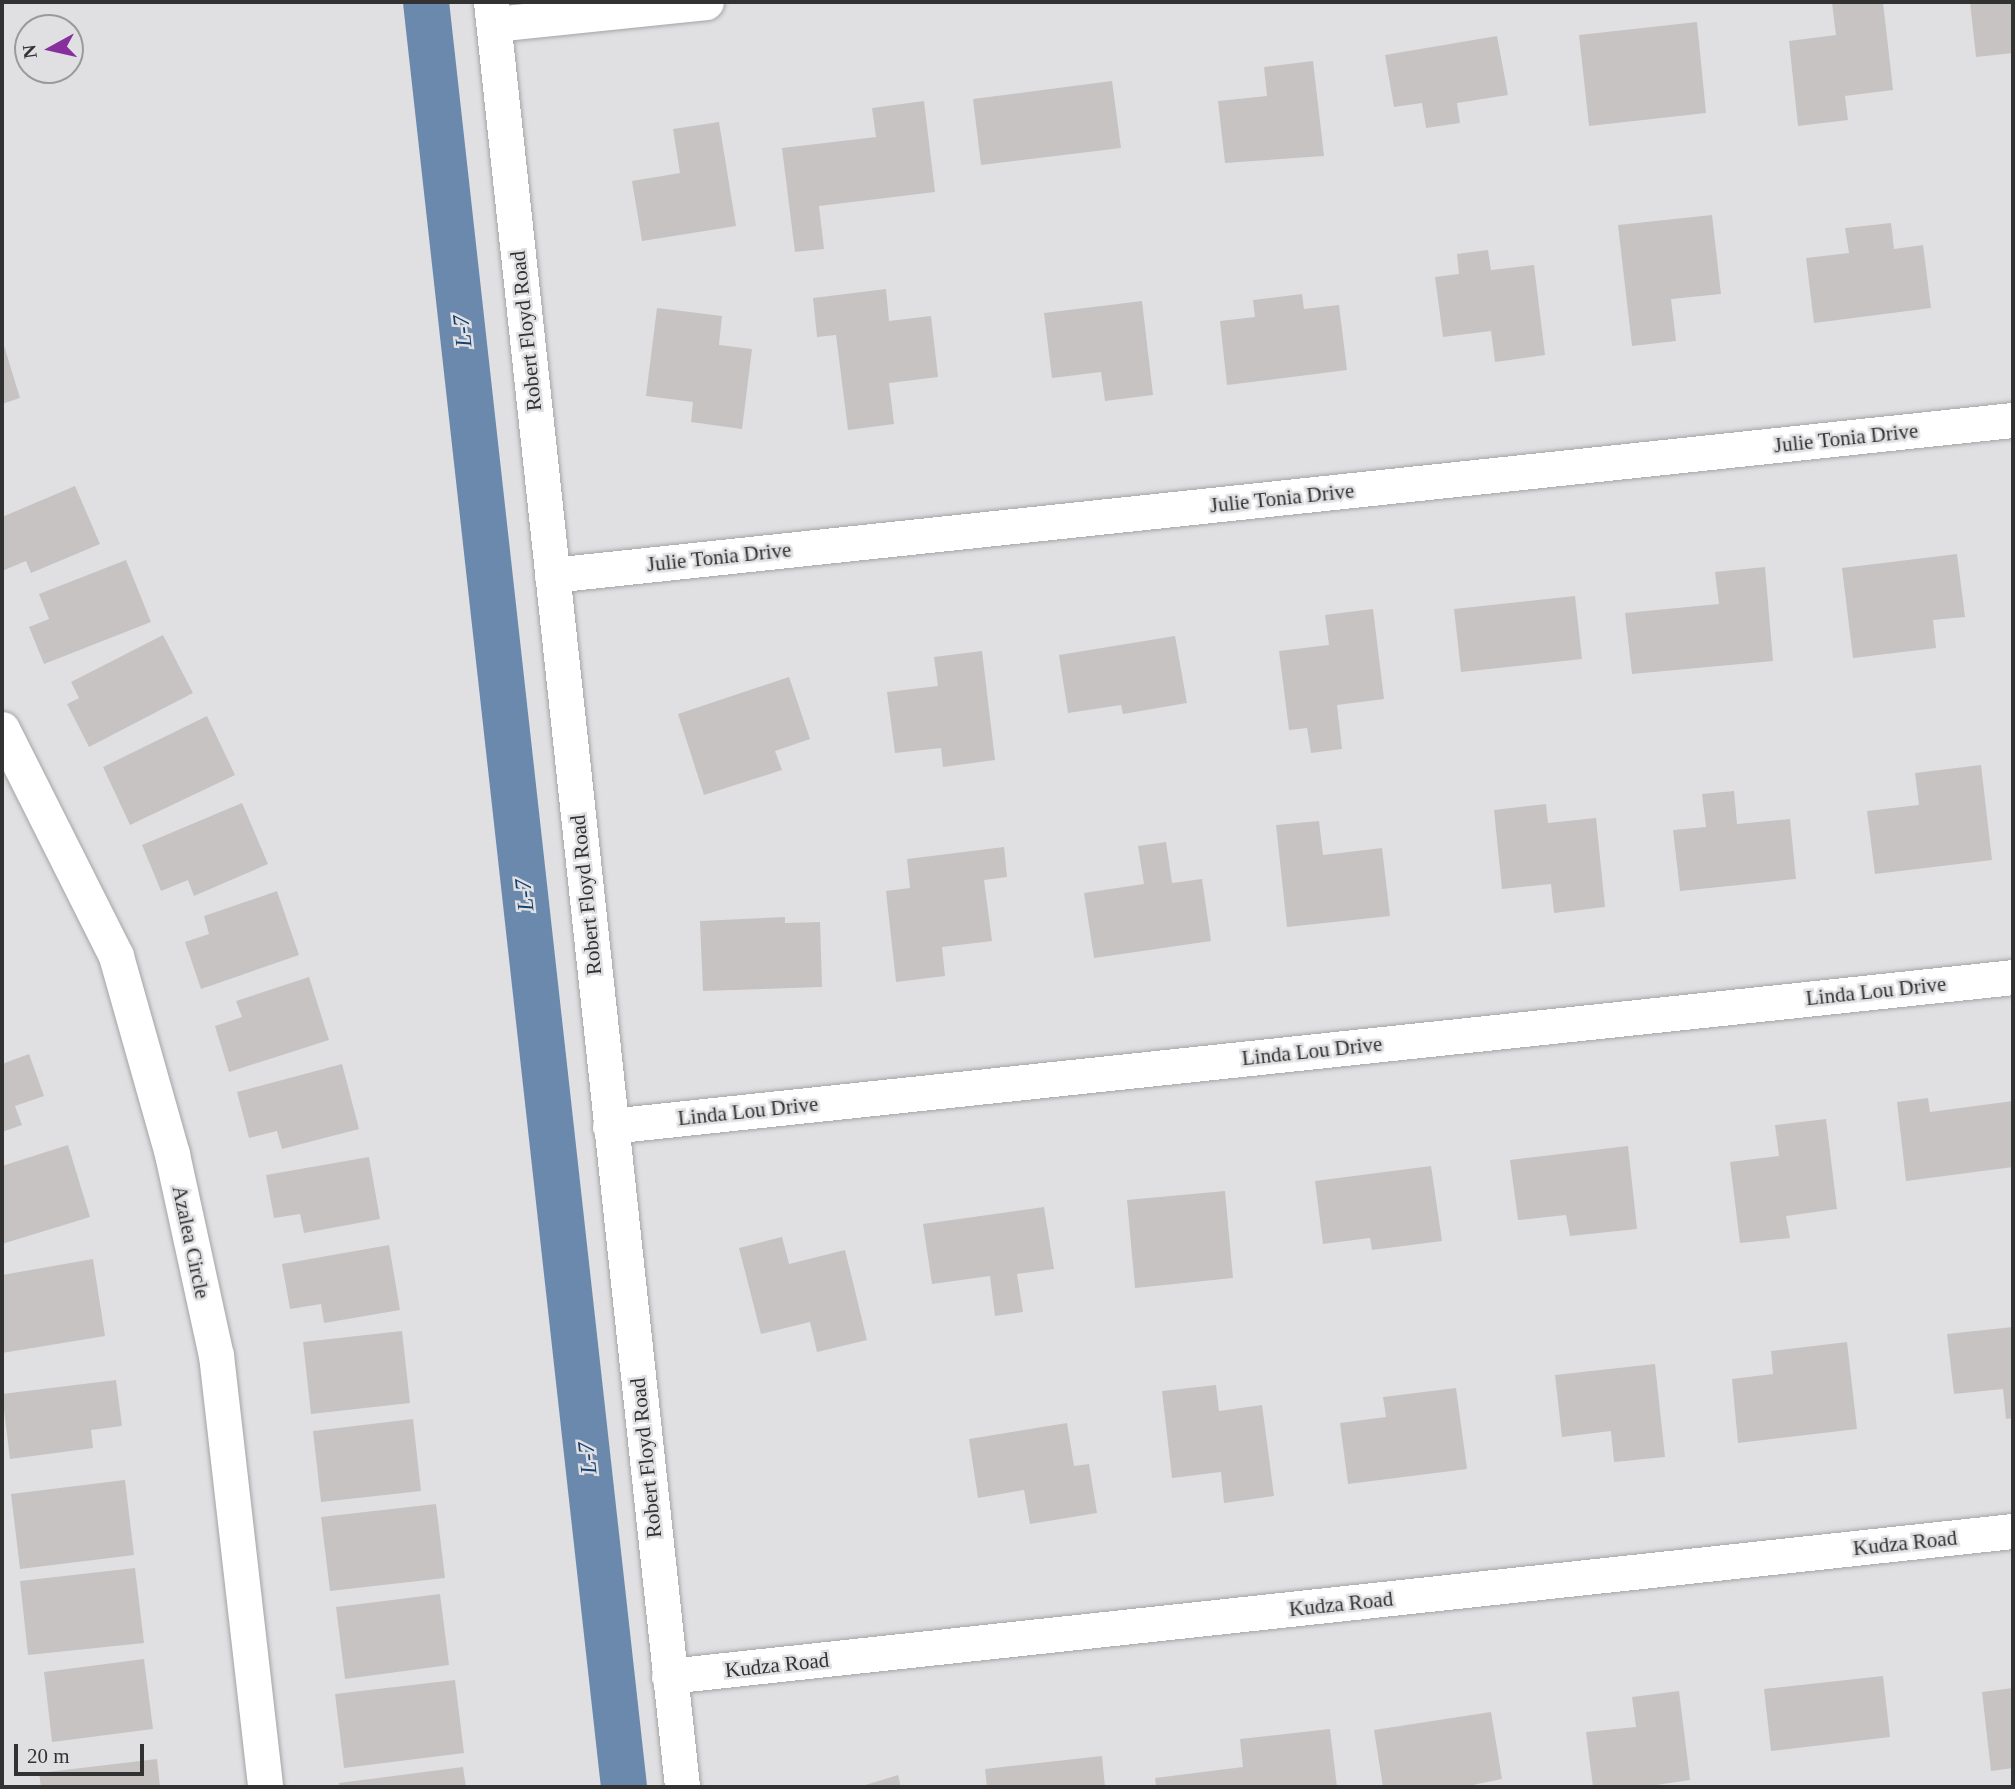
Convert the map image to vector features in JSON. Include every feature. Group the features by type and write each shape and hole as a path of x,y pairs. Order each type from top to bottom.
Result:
{"street":[{"path":"492,13 706,2"},
{"name":"Robert Floyd Road","path":"492,13 682,1787"},
{"name":"Julie Tonia Drive","path":"552,575 2013,420"},
{"name":"Azalea Circle","path":"2,729 116,956 172,1154 216,1355 265,1787"},
{"name":"Linda Lou Drive","path":"610,1126 2013,976"},
{"name":"Kudza Road","path":"669,1676 2013,1531"}],"building":[{"path":"1883,2 1893,90 1845,96 1848,120 1798,126 1789,41 1836,35 1832,3"},
{"path":"1970,2 2013,2 2013,53 1976,57"},
{"path":"1697,22 1706,113 1589,126 1579,35"},
{"path":"1497,36 1508,95 1457,103 1460,123 1426,128 1422,103 1394,107 1385,55"},
{"path":"1313,61 1324,156 1225,163 1218,101 1267,96 1264,67"},
{"path":"1112,81 1121,148 981,165 973,99"},
{"path":"924,101 935,192 819,206 824,249 795,252 782,148 876,137 872,108"},
{"path":"719,122 736,226 642,241 632,181 680,173 673,129"},
{"path":"1712,215 1721,294 1671,299 1676,341 1632,346 1618,225"},
{"path":"1891,223 1894,249 1923,245 1931,308 1814,323 1806,258 1849,253 1845,228"},
{"path":"1488,250 1491,270 1534,265 1545,355 1495,362 1491,331 1443,337 1435,277 1459,274 1457,254"},
{"path":"886,289 889,321 931,316 938,377 889,383 894,424 848,430 836,335 817,337 813,298"},
{"path":"1302,294 1304,309 1339,305 1347,370 1227,385 1220,321 1255,317 1253,300"},
{"path":"1142,301 1153,395 1105,401 1101,372 1052,378 1044,313"},
{"path":"657,308 722,316 719,345 752,349 742,429 691,422 693,402 646,396"},
{"path":"2,339 20,398 2,404"},
{"path":"75,486 100,544 31,573 26,561 2,571 2,517"},
{"path":"1957,554 1965,617 1933,620 1936,648 1853,658 1842,568"},
{"path":"126,560 151,622 44,664 29,627 49,619 39,594"},
{"path":"1765,567 1773,661 1632,674 1625,613 1719,604 1715,572"},
{"path":"1575,596 1582,659 1461,672 1454,609"},
{"path":"1373,609 1384,699 1337,705 1342,749 1311,753 1307,728 1289,730 1279,651 1329,645 1325,615"},
{"path":"163,635 193,693 89,747 67,704 79,698 71,682"},
{"path":"1175,636 1187,703 1123,714 1121,705 1068,713 1059,655"},
{"path":"982,651 995,760 943,767 941,748 895,753 887,692 938,686 934,657"},
{"path":"789,677 810,739 775,751 782,770 704,795 678,714"},
{"path":"207,716 235,775 130,825 103,767"},
{"path":"1981,765 1992,860 1875,874 1867,811 1919,805 1915,773"},
{"path":"1734,791 1737,824 1790,819 1796,879 1680,891 1673,830 1706,827 1702,794"},
{"path":"242,803 268,864 194,896 188,880 161,891 142,845"},
{"path":"1546,804 1548,823 1596,818 1605,907 1554,913 1551,884 1502,889 1494,810"},
{"path":"1319,821 1323,855 1382,848 1390,916 1287,927 1276,825"},
{"path":"1166,842 1172,883 1202,879 1211,941 1094,958 1084,893 1144,884 1138,846"},
{"path":"1004,847 1007,877 984,880 992,941 942,947 945,976 896,982 886,891 910,888 907,859"},
{"path":"277,891 299,955 201,989 185,942 209,934 204,916"},
{"path":"785,917 785,923 820,922 822,987 703,991 700,921"},
{"path":"309,977 329,1040 229,1072 215,1026 242,1017 236,1001"},
{"path":"29,1054 44,1096 15,1106 22,1125 2,1132 2,1064"},
{"path":"342,1064 359,1129 282,1149 277,1131 249,1138 237,1092"},
{"path":"1928,1098 1930,1112 2013,1101 2013,1167 1906,1181 1897,1102"},
{"path":"1826,1119 1837,1209 1786,1216 1790,1238 1740,1243 1730,1162 1779,1156 1775,1125"},
{"path":"68,1145 90,1217 2,1244 2,1166"},
{"path":"1628,1146 1637,1229 1570,1236 1566,1215 1518,1220 1510,1160"},
{"path":"369,1157 380,1219 304,1233 300,1214 274,1218 266,1175"},
{"path":"1431,1166 1442,1241 1372,1250 1370,1238 1323,1244 1315,1181"},
{"path":"1225,1191 1233,1278 1135,1288 1127,1200"},
{"path":"1044,1207 1054,1269 1017,1274 1023,1312 995,1316 990,1276 932,1284 923,1224"},
{"path":"782,1237 789,1264 845,1250 867,1340 817,1352 810,1322 761,1334 739,1248"},
{"path":"389,1245 400,1310 324,1323 321,1304 290,1309 282,1264"},
{"path":"93,1259 105,1336 2,1353 2,1275"},
{"path":"2013,1327 2013,1418 2006,1419 2003,1389 1954,1394 1947,1334"},
{"path":"402,1331 410,1403 311,1414 303,1342"},
{"path":"1847,1342 1857,1429 1738,1443 1732,1379 1773,1374 1771,1351"},
{"path":"1655,1364 1665,1457 1614,1462 1611,1431 1562,1437 1555,1375"},
{"path":"116,1380 122,1426 91,1430 93,1448 10,1459 2,1394"},
{"path":"1216,1385 1219,1411 1262,1405 1274,1496 1224,1503 1221,1472 1172,1478 1162,1391"},
{"path":"1456,1388 1467,1469 1348,1484 1340,1423 1386,1417 1383,1397"},
{"path":"413,1419 421,1491 321,1502 313,1431"},
{"path":"1067,1423 1074,1466 1089,1464 1097,1513 1030,1524 1024,1490 978,1498 969,1439"},
{"path":"125,1480 134,1555 20,1569 11,1494"},
{"path":"436,1504 445,1578 330,1591 321,1517"},
{"path":"135,1568 144,1643 28,1655 20,1581"},
{"path":"440,1594 449,1665 345,1679 336,1607"},
{"path":"144,1659 153,1729 52,1742 44,1672"},
{"path":"1883,1676 1890,1737 1771,1751 1764,1689"},
{"path":"455,1680 464,1753 344,1768 335,1694"},
{"path":"2013,1688 2013,1768 1991,1771 1982,1692"},
{"path":"1679,1691 1690,1780 1643,1787 1593,1787 1586,1732 1636,1727 1632,1697"},
{"path":"1491,1712 1502,1779 1463,1787 1383,1787 1374,1730"},
{"path":"1330,1729 1337,1787 1156,1787 1155,1778 1243,1767 1240,1739"},
{"path":"1102,1756 1105,1787 987,1787 985,1769"},
{"path":"157,1759 160,1787 41,1787 39,1773"},
{"path":"463,1767 466,1787 340,1787 339,1783"},
{"path":"898,1775 901,1787 859,1787"}],"waterway":[{"name":"L-7","path":"426,2 624,1787"}]}
